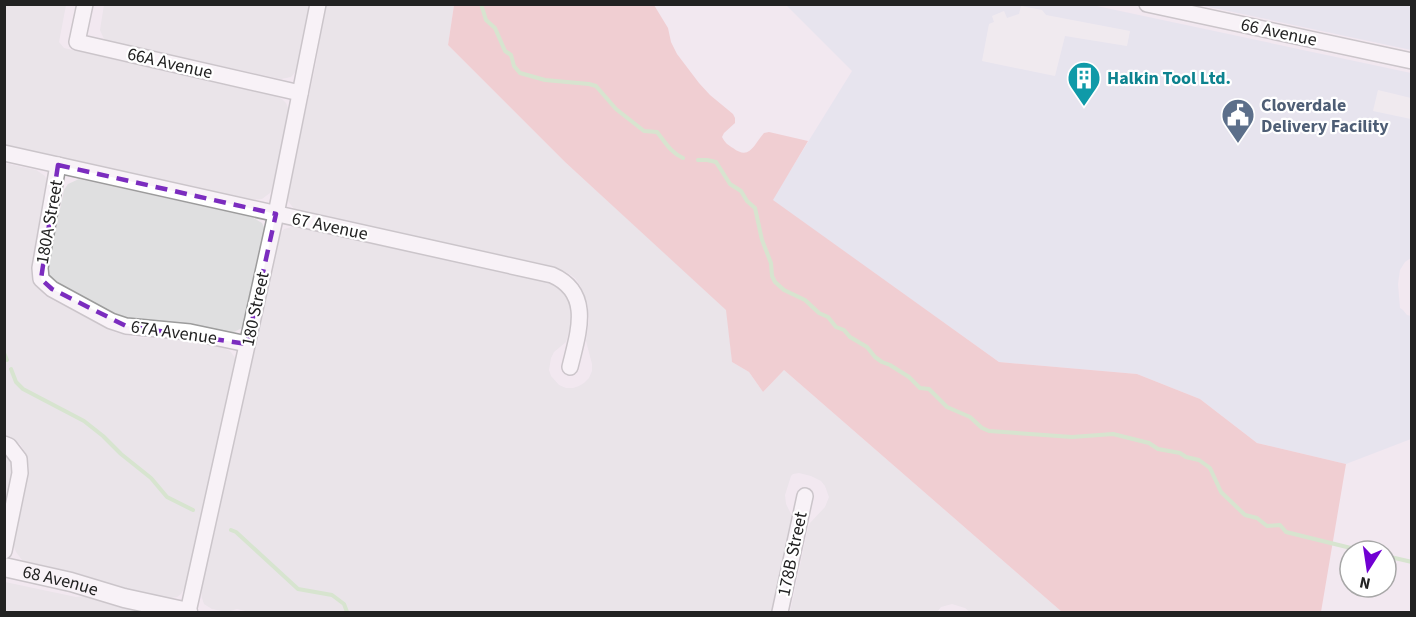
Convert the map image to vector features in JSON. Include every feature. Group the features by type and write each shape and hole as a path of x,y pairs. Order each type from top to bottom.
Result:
{"street":[{"name":"66A Avenue","path":"85,4 77,42 300,93"},
{"name":"180 Street","path":"188,612 276,214 318,4"},
{"name":"66 Avenue","path":"1147,4 1412,61"},
{"name":"67 Avenue","path":"4,153 542,272 562,279 571,287 579,306 579,330 570,367"},
{"name":"180A Street","path":"41,279 40,268 58,165"},
{"name":"67A Avenue","path":"41,279 51,289 111,321 126,326 190,332 247,344"},
{"path":"4,551 20,473 19,459 7,445"},
{"name":"178B Street","path":"780,612 805,496"},
{"name":"68 Avenue","path":"4,567 188,612"}],"highlighted area":[{"path":"58,165 276,214 247,344 126,326 52,289 41,279"}],"shaded area":[{"path":"454,4 448,45 565,162 727,310 732,362 749,372 763,392 784,370 1062,612 970,612 952,604 941,607 937,612 790,612 808,528 825,507 829,497 821,481 799,473 791,476 785,495 786,504 793,518 774,612 250,612 237,609 227,612 212,609 204,604 201,590 278,237 284,229 296,226 552,283 565,293 573,317 566,342 554,352 551,358 549,370 551,376 559,385 573,388 584,383 592,371 586,341 589,320 587,303 580,285 568,273 544,264 298,211 288,201 287,196 316,63 325,5"},
{"path":"5,5 66,5 59,42 64,48 282,99 288,108 288,115 270,193 262,199 252,200 5,146"},
{"path":"104,5 311,5 299,68 291,77 281,79 109,42 104,39 100,30"},
{"path":"454,5 654,5 668,28 677,54 710,95 733,114 735,123 722,137 727,144 739,152 748,152 764,133 769,132 808,141 773,200 999,362 1137,374 1200,399 1257,443 1346,464 1321,612 1062,612 784,370 763,392 749,372 732,362 726,310 565,162 448,45"},
{"path":"786,5 1092,5 1411,73 1411,258 1400,270 1398,284 1400,308 1411,316 1411,439 1346,464 1257,443 1200,399 1137,374 999,362 772,200 852,71"},
{"path":"1200,5 1411,5 1411,50"},
{"path":"1021,6 1042,10 1046,15 1130,31 1127,46 1065,36 1055,76 982,61 989,24 994,22 992,16 1004,11 1007,18 1019,14"},
{"path":"1378,90 1411,98 1411,119 1373,111"},
{"path":"4,163 36,170 45,176 47,182 32,270 36,285 45,296 114,332 133,337 194,341 224,348 230,351 236,359 237,363 230,383 186,585 177,597 162,598 111,585 77,573 28,562 22,560 14,547 29,468 25,452 20,444 5,435"},
{"path":"79,179 252,217 262,223 265,235 263,246 259,250 247,306 249,311 244,327 234,332 227,332 186,324 129,320 113,314 52,280 48,266 64,190 68,184"},
{"path":"5,454 10,458 13,472 5,510"},
{"path":"5,582 76,597 86,596 145,612 5,612"}],"waterway":[{"path":"481,4 486,20 495,28 505,51 511,55 514,66 520,73 545,80 596,86 616,109 644,131 657,132 672,150 683,158"},
{"path":"698,160 716,162 730,184 741,191 755,208 775,282 828,317 836,327 844,330 850,337 867,347 882,362 909,377 920,388 929,389 947,407 970,417 989,431 1072,437 1113,434 1149,443 1158,449 1180,453 1199,460 1210,468 1221,492 1245,515 1257,518 1267,526 1280,525 1286,532 1338,545"},
{"path":"4,353 7,360"},
{"path":"11,369 16,382 23,389 84,421 151,478 167,497 193,510"},
{"path":"231,530 236,532 298,589 332,595 344,604 347,612"},
{"path":"1398,559 1412,562"}],"place":[{"name":"Halkin Tool Ltd.","path":"1084,107"},
{"name":"Cloverdale Delivery Facility","path":"1238,144"}]}
